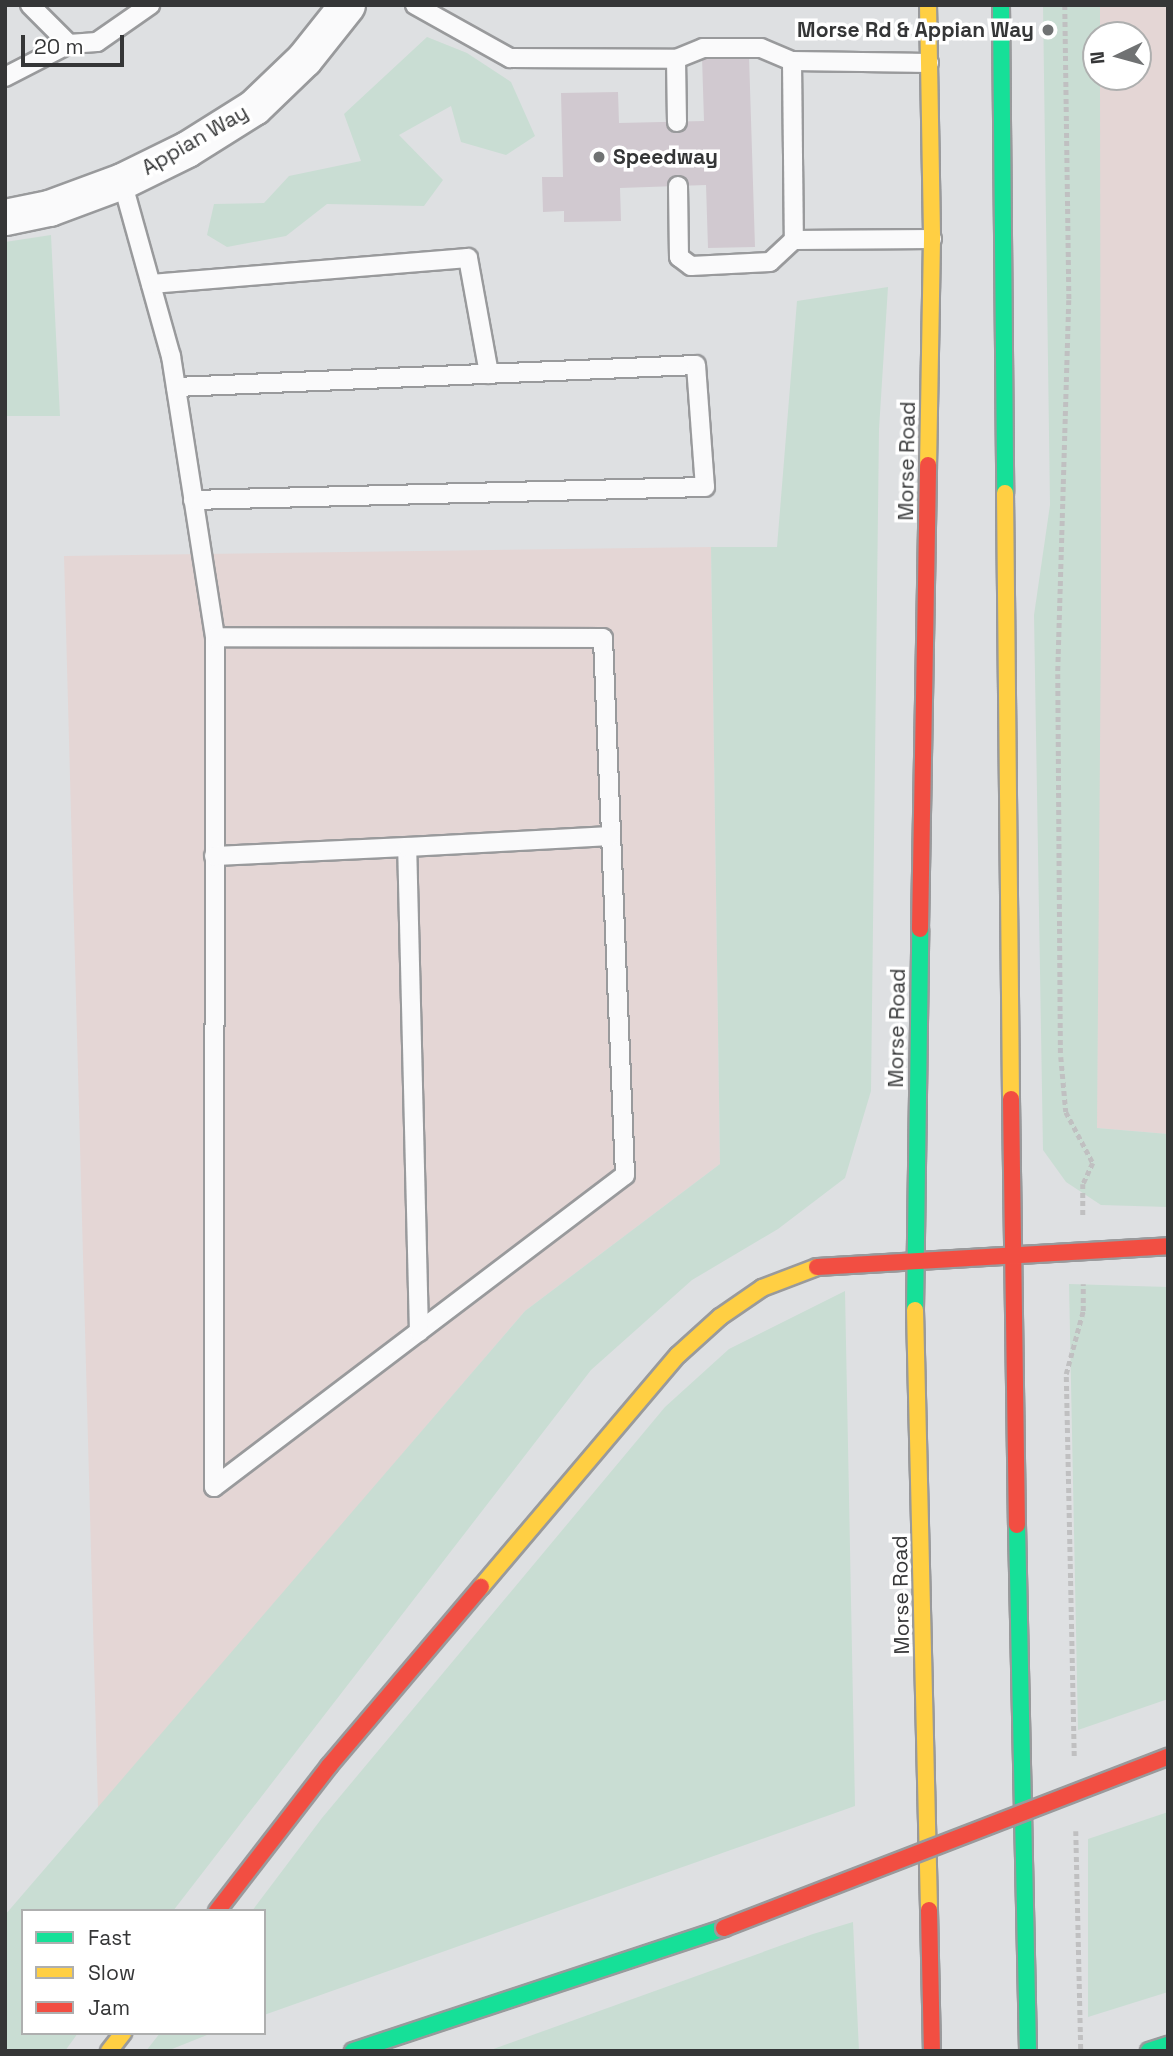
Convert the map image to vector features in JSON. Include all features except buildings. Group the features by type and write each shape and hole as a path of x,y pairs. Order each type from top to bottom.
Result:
{"main road":[{"name":"Morse Road","path":"928,5 932,239 914,1258 932,2051"},
{"path":"1001,5 1012,1252 1028,2051"},
{"path":"218,1909 273,1833 678,1355 720,1317 762,1289 807,1268 1012,1252 1168,1246"},
{"path":"353,2051 724,1928 1168,1756"},
{"path":"109,2051 121,2035"},
{"path":"1149,2051 1168,2045"}],"street":[{"name":"Appian Way","path":"5,217 49,208 122,181 187,149 254,107 304,59 347,5"}],"lane":[{"path":"30,5 69,44"},
{"path":"5,76 69,44 97,41 150,5"},
{"path":"415,5 510,58 676,59 703,48 761,48 792,61 929,63"},
{"path":"676,59 677,122"},
{"path":"792,61 794,240"},
{"path":"122,181 176,387 215,637 214,1487 625,1175 603,638 215,637"},
{"path":"678,186 679,257 684,265 770,262 794,240 932,239"},
{"path":"151,284 468,258 489,374"},
{"path":"176,387 696,365 705,487 193,500"},
{"path":"214,856 611,836"},
{"path":"407,847 418,1332"}],"path":[{"path":"1065,5 1069,300 1058,674 1061,1057 1066,1112 1093,1163 1083,1184 1083,1311 1066,1374 1074,1761"},
{"path":"1076,1816 1081,2051"}],"shaded area":[{"path":"1100,5 1168,5 1168,1134 1097,1128 1100,91 1152,91 1152,21 1100,21"},
{"path":"711,547 720,1164 525,1311 98,1809 64,556"}],"green space":[{"path":"1043,5 1100,5 1100,21 1082,21 1082,91 1100,91 1101,624 1097,1128 1168,1134 1168,1207 1101,1205 1066,1182 1043,1150 1034,615 1050,505"},
{"path":"427,37 467,53 511,82 535,136 506,155 461,142 451,106 399,135 443,180 424,206 327,204 286,236 227,247 207,235 214,204 264,203 289,176 361,161 344,114"},
{"path":"51,235 60,416 5,416 5,242"},
{"path":"888,287 879,429 871,1091 845,1178 778,1229 692,1280 591,1370 175,1909 21,1909 21,2035 77,2035 65,2051 5,2051 5,1915 525,1311 720,1164 711,547 777,547 797,301"},
{"path":"1069,1284 1168,1287 1168,1699 1078,1730"},
{"path":"845,1291 855,1806 266,2014 266,1909 254,1909 322,1818 665,1407 729,1349"},
{"path":"1168,1812 1168,1992 1088,2017 1088,1839"},
{"path":"853,1922 859,2051 488,2051 813,1934"},
{"path":"158,2035 207,2035 167,2051 146,2051"}],"traffic: fast":[{"path":"1001,5 1005,493"},
{"path":"915,1310 920,929"},
{"path":"1017,1525 1028,2051"},
{"path":"353,2051 724,1928"},
{"path":"1149,2051 1168,2045"}],"traffic: slow":[{"path":"928,5 932,239 928,465"},
{"path":"1005,493 1011,1099"},
{"path":"481,1587 678,1355 720,1317 762,1288 817,1267"},
{"path":"915,1310 929,1910"},
{"path":"109,2051 121,2035"}],"traffic: jam":[{"path":"920,929 928,465"},
{"path":"1011,1099 1017,1525"},
{"path":"817,1267 1168,1246"},
{"path":"219,1909 329,1766 481,1587"},
{"path":"724,1928 1168,1757"},
{"path":"929,1910 932,2051"}],"place":[{"name":"Morse Rd & Appian Way","path":"1048,30"},
{"name":"Speedway","path":"599,157"}]}
